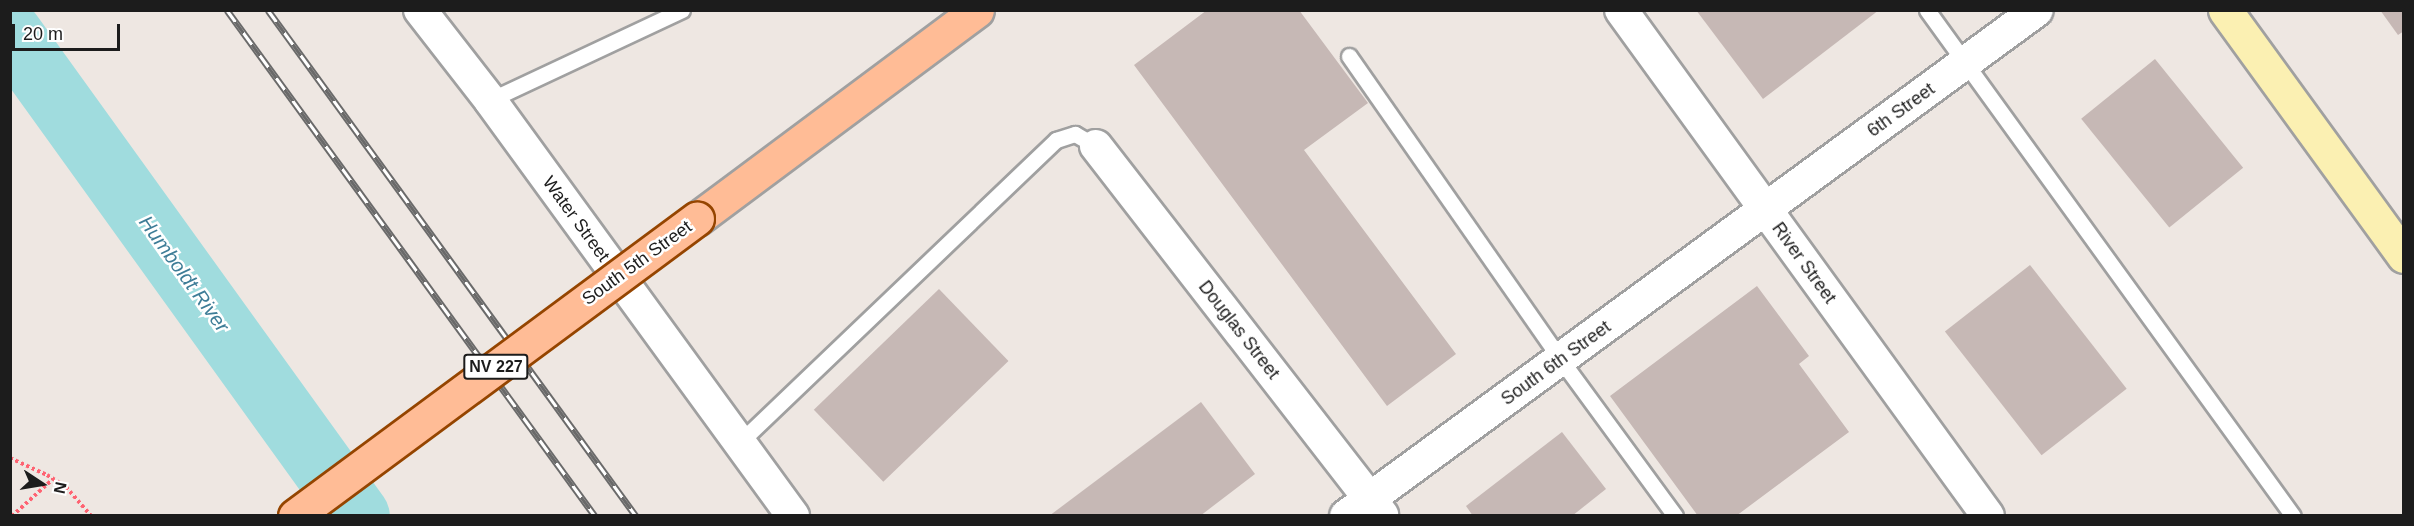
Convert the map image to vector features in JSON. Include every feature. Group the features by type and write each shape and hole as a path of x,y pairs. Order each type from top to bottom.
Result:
{"main road":[{"name":"South 5th Street","path":"295,516 977,10"}],"street":[{"name":"Water Street","path":"420,10 490,99 793,516"},
{"name":"River Street","path":"1621,10 1988,516"},
{"name":"6th Street","path":"1765,209 2037,10"},
{"path":"2225,10 2403,256"},
{"name":"Douglas Street","path":"1096,146 1366,510"},
{"name":"South 6th Street","path":"1366,510 1561,360 1765,209"}],"lane":[{"path":"490,99 682,10"},
{"path":"1926,10 1966,62 2293,516"},
{"path":"1349,56 1561,360 1675,516"},
{"path":"740,443 1056,140 1075,134 1096,146"}],"path":[{"path":"10,458 66,487 91,516"},
{"path":"12,516 53,479"}],"building":[{"path":"1207,10 1299,10 1368,103 1304,150 1456,354 1387,406 1134,65"},
{"path":"1696,10 1879,10 1763,99"},
{"path":"2380,10 2404,10 2404,31 2398,35"},
{"path":"2155,59 2243,168 2169,228 2081,119"},
{"path":"2030,265 2127,389 2042,455 1945,331"},
{"path":"1757,286 1809,356 1799,364 1849,432 1736,516 1698,516 1610,396"},
{"path":"939,289 1008,361 883,482 814,410"},
{"path":"1201,402 1255,474 1200,516 1049,516"},
{"path":"1562,432 1606,489 1572,516 1473,516 1466,506"}],"waterway":[{"name":"Humboldt River","path":"10,33 358,516"}],"railway":[{"path":"227,10 595,516"},
{"path":"268,10 636,516"}]}
